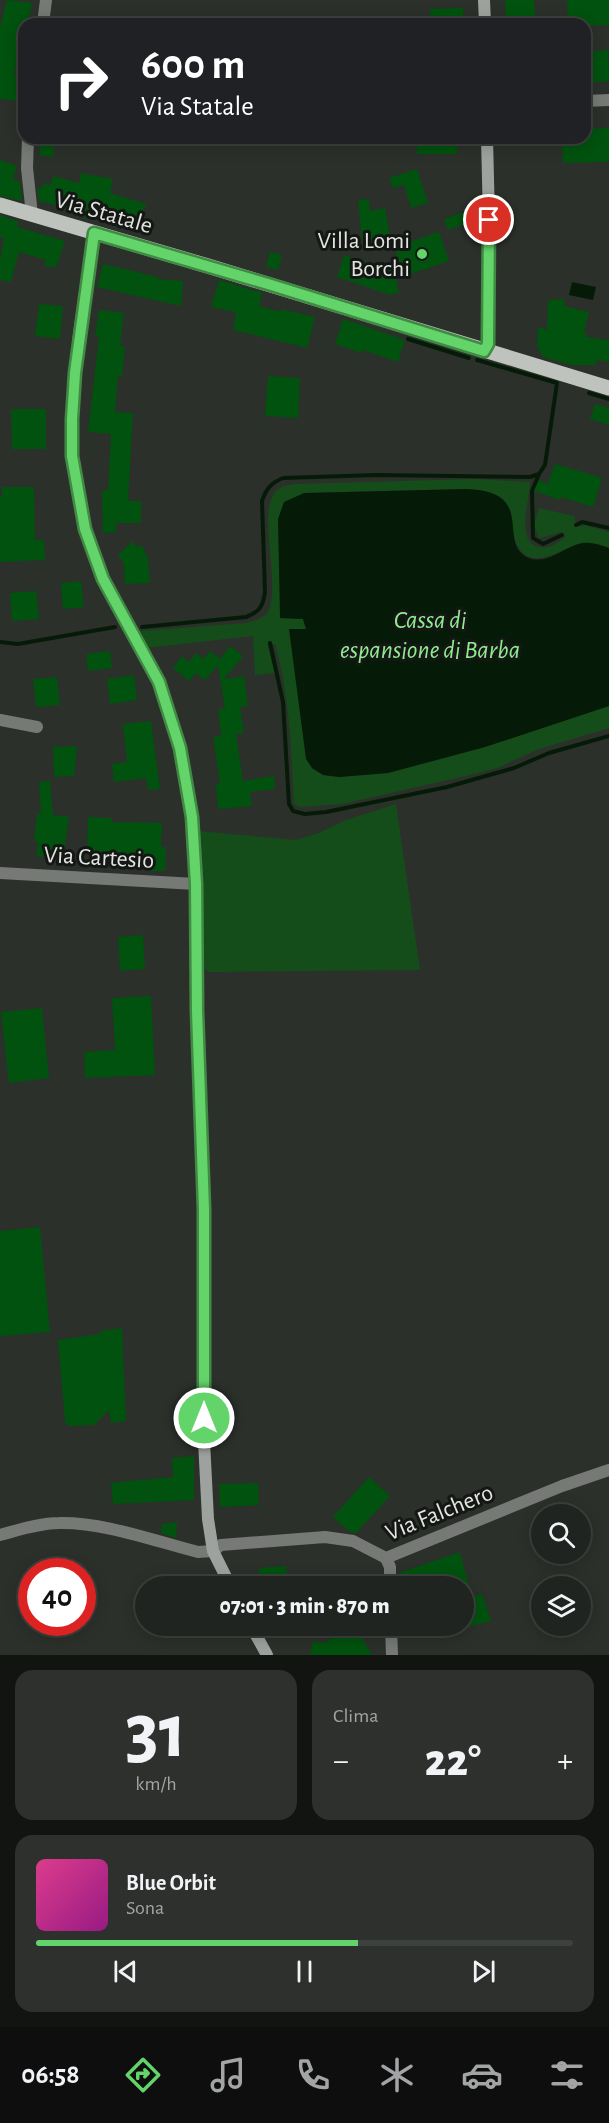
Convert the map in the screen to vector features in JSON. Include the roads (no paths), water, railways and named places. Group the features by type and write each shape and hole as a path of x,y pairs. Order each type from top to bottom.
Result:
{"main road":[{"name":"Via Statale","path":"0,205 609,388"}],"street":[{"path":"44,18 46,0"},
{"path":"484,0 485,18"},
{"path":"591,101 609,100"},
{"path":"28,144 27,168 32,215"},
{"path":"484,351 488,344 487,144"},
{"path":"94,233 76,357 72,456 85,529 103,579 159,682 180,748 192,817 196,884 197,1011 204,1209 204,1441 208,1519 213,1551 226,1576"},
{"path":"0,720 37,727"},
{"name":"Via Cartesio","path":"0,873 196,884"},
{"name":"Via Falchero","path":"213,1551 221,1545 325,1537 353,1541 386,1558 562,1486 609,1470"},
{"path":"0,1535 57,1522 85,1523 198,1552 213,1551"},
{"path":"386,1558 390,1567 390,1576"},
{"path":"257,1636 267,1655"},
{"path":"392,1636 393,1655"}],"water":[{"path":"572,282 596,287 593,300 569,295"},
{"name":"Cassa di espansione di Barba","path":"466,489 488,492 502,499 509,508 515,542 520,551 529,558 543,559 582,543 592,543 609,548 609,706 485,747 388,773 339,777 323,775 312,768 306,759 289,629 306,629 303,619 280,618 278,519 284,502 304,493"}],"waterway":[{"path":"408,339 469,358"},
{"path":"142,627 246,617 258,611 265,592 262,501 270,487 283,478 376,475 530,477 539,474 545,465 557,383 477,360"},
{"path":"589,393 609,399"},
{"path":"539,474 532,491 533,538 543,544 562,535"},
{"path":"576,525 582,522 609,528"},
{"path":"0,642 18,644 115,627"},
{"path":"270,643 283,702 289,804 293,811 305,814 326,812 447,787 514,768 549,753 609,736"}],"place":[{"name":"Villa Lomi Borchi","path":"422,254"}]}
